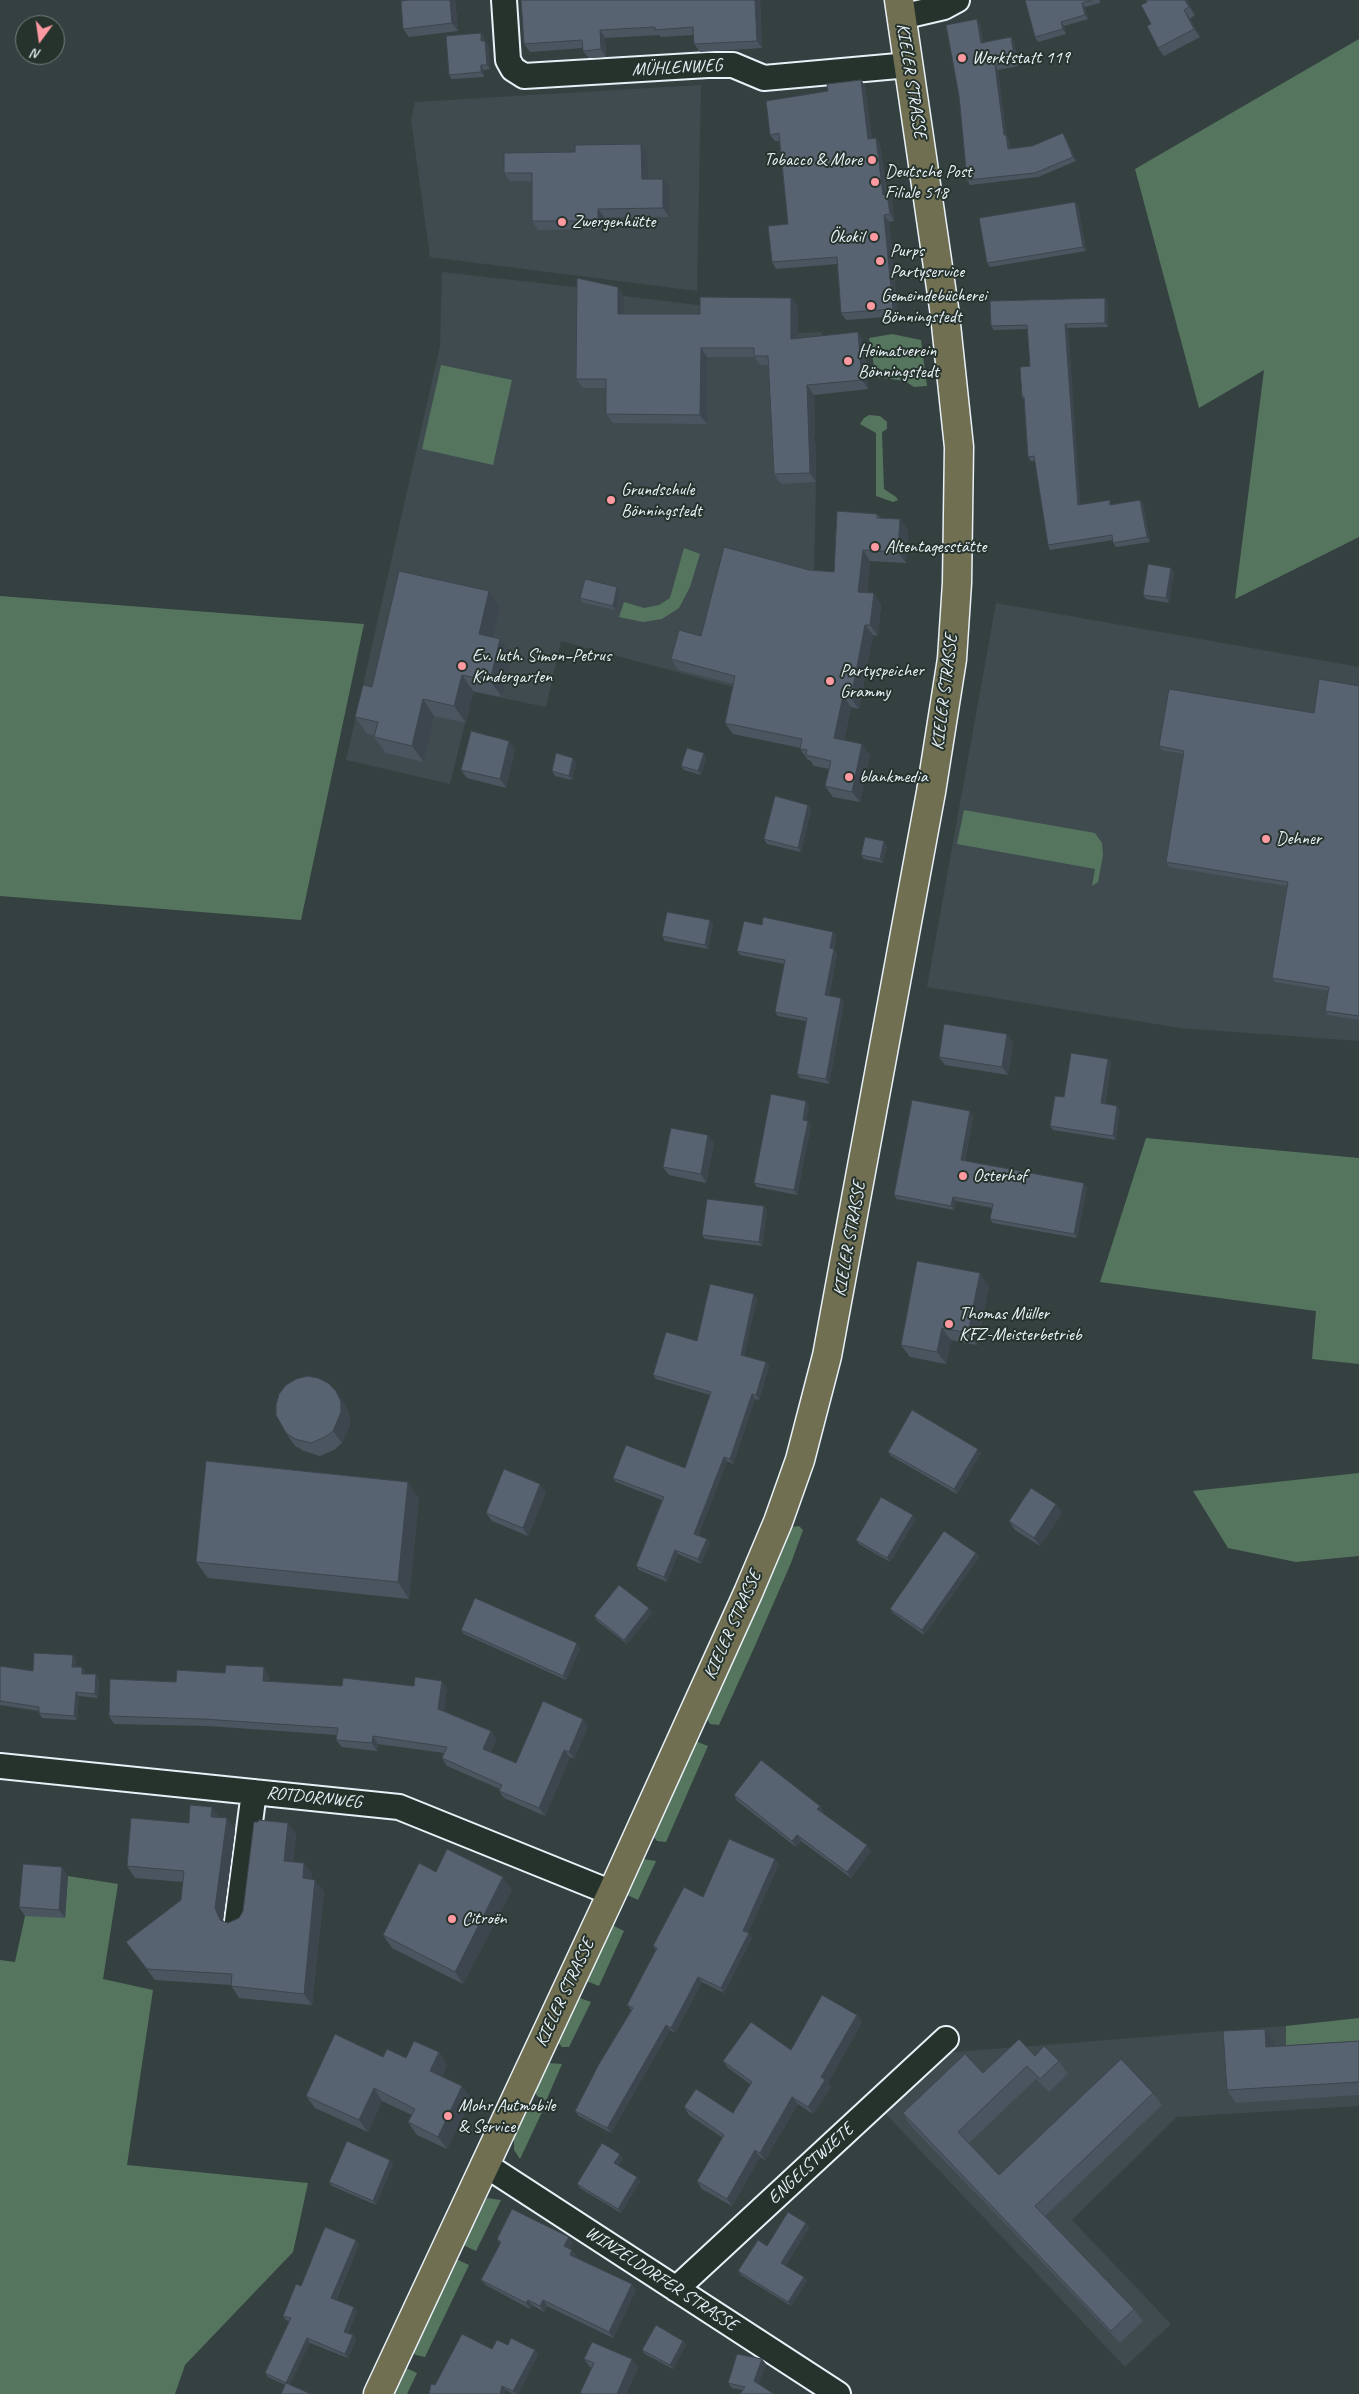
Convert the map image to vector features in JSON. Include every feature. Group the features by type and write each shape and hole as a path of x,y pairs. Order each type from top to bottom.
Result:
{"main road":[{"name":"KIELER STRASSE","path":"378,2394 612,1893 748,1593 778,1522 802,1451 827,1356 931,792 952,659 957,583 959,447 945,315 900,9"}],"street":[{"name":"MÜHLENWEG","path":"504,0 508,60 513,69 524,76 708,65 733,66 764,78 909,65"},
{"path":"900,9 944,7 957,0"},
{"name":"ROTDORNWEG","path":"0,1766 399,1807 612,1893"},
{"path":"237,1921 254,1792"},
{"name":"ENGELSTWIETE","path":"676,2289 946,2039"},
{"name":"WINZELDORFER STRASSE","path":"484,2164 838,2394"}],"shaded area":[{"name":"Zwergenhütte","path":"701,85 697,291 430,257 411,120 415,102"},
{"name":"Grundschule Bönningstedt","path":"442,272 584,288 624,296 706,306 798,307 798,333 822,332 823,377 775,378 781,483 816,482 814,572 778,699 561,641 546,707 473,692 450,784 346,760 440,346"},
{"path":"996,603 1359,667 1359,1041 1180,1028 927,987"},
{"path":"1286,2026 1286,2050 1359,2048 1359,2106 1177,2117 1072,2220 1171,2324 1125,2367 882,2110 942,2053"}],"green space":[{"path":"1359,39 1359,537 1235,599 1264,370 1199,408 1135,169"},
{"path":"892,334 921,340 927,386 914,387 905,381 876,377 869,338"},
{"path":"441,365 512,380 493,465 422,449"},
{"path":"869,415 880,416 887,422 887,429 882,432 884,489 898,500 893,502 876,496 876,433 860,424"},
{"path":"684,548 700,554 690,587 679,608 662,619 643,622 619,617 624,602 644,608 659,605 670,598"},
{"path":"0,596 364,624 301,920 0,896"},
{"path":"964,810 1095,833 1102,843 1103,855 1098,882 1092,886 1095,869 957,844"},
{"path":"1146,1138 1359,1158 1359,1364 1312,1359 1316,1311 1100,1282"},
{"path":"1359,1473 1359,1556 1296,1562 1228,1548 1193,1491"},
{"path":"799,1526 803,1530 791,1563 754,1648 719,1725 710,1724 707,1719 792,1527"},
{"path":"695,1741 708,1746 666,1842 657,1841 653,1836"},
{"path":"643,1859 656,1861 638,1900 625,1894"},
{"path":"68,1876 118,1884 103,1979 153,1990 127,2165 308,2183 293,2252 185,2365 175,2394 0,2394 0,1960 15,1962 25,1916"},
{"path":"612,1925 624,1931 599,1986 586,1981"},
{"path":"577,1997 591,2002 569,2047 562,2047 558,2042"},
{"path":"1359,2018 1359,2048 1286,2050 1286,2026"},
{"path":"548,2063 562,2064 546,2101 537,2096 535,2091"},
{"path":"529,2104 543,2110 520,2159 514,2150 514,2137"},
{"path":"487,2198 501,2200 476,2251 463,2245"},
{"path":"456,2259 469,2265 425,2357 416,2355 412,2352"},
{"path":"406,2368 417,2373 407,2394 393,2394"}],"building":[{"path":"450,0 452,23 403,29 401,1"},
{"path":"521,0 755,0 757,41 694,44 693,27 655,30 655,27 600,30 601,49 583,51 582,40 524,44"},
{"path":"1025,0 1092,0 1082,3 1085,15 1061,22 1063,29 1035,37"},
{"path":"1146,0 1185,0 1189,7 1184,10 1194,29 1158,48 1147,26 1151,24 1141,5 1147,2"},
{"path":"977,19 981,43 1011,37 1015,62 995,65 1004,135 1006,135 1008,149 1032,146 1063,133 1073,157 1035,173 967,180 959,96 946,25"},
{"path":"481,33 481,41 485,41 487,65 481,65 481,72 449,75 446,36"},
{"path":"861,80 868,139 876,138 883,195 887,194 890,214 884,215 893,309 841,313 837,257 772,262 768,226 788,224 779,133 770,135 766,101 828,91 827,84"},
{"path":"641,144 642,179 663,179 663,208 598,209 598,221 532,221 532,173 504,173 504,153 575,152 575,145"},
{"path":"1075,202 1083,247 987,263 979,218"},
{"path":"577,278 618,287 618,314 700,314 700,297 791,298 791,339 858,332 862,380 807,385 810,473 774,474 768,356 754,356 754,348 701,348 700,415 606,414 606,379 576,379"},
{"path":"1105,298 1105,323 1065,324 1078,505 1110,500 1110,505 1140,500 1147,537 1113,543 1112,535 1048,545 1034,456 1028,457 1024,397 1022,397 1020,367 1030,366 1027,325 991,326 990,301"},
{"path":"837,511 877,514 877,518 900,519 898,552 863,550 858,592 874,593 870,625 865,625 851,698 843,696 834,738 862,744 852,792 825,786 831,761 806,755 807,750 800,749 802,739 725,723 735,676 671,659 679,630 701,636 724,547 809,570 834,572"},
{"path":"1148,564 1171,568 1166,598 1143,595"},
{"path":"399,571 489,591 479,634 500,639 490,681 462,675 454,706 423,699 412,746 374,737 378,722 355,717 363,685 372,687"},
{"path":"585,579 617,587 613,606 580,598"},
{"name":"Dehner","path":"1319,679 1359,686 1359,1016 1325,1011 1329,987 1272,978 1288,882 1166,862 1184,751 1159,746 1169,689 1314,713"},
{"path":"471,731 509,741 500,779 461,770"},
{"path":"687,748 704,753 698,771 681,766"},
{"path":"556,753 573,758 569,776 552,771"},
{"path":"775,796 808,805 798,848 764,839"},
{"path":"865,837 884,841 880,859 861,855"},
{"path":"667,912 710,920 705,945 662,936"},
{"path":"763,917 833,932 830,948 834,949 825,995 841,998 826,1079 797,1074 807,1018 775,1012 785,960 737,951 744,921 762,925"},
{"path":"944,1024 1007,1034 1002,1067 939,1057"},
{"path":"1071,1053 1108,1059 1101,1103 1117,1106 1113,1136 1050,1126 1055,1096 1064,1097"},
{"path":"771,1094 806,1101 803,1120 808,1121 794,1190 754,1183"},
{"name":"Osterhof","path":"912,1100 970,1111 961,1160 1084,1183 1074,1234 990,1219 993,1204 953,1197 951,1206 894,1195"},
{"path":"671,1128 708,1135 701,1174 663,1167"},
{"path":"707,1199 764,1206 759,1242 702,1235"},
{"name":"Thomas Müller KFZ-Meisterbetrieb","path":"917,1261 980,1273 968,1333 942,1328 937,1352 901,1345"},
{"path":"710,1284 754,1294 741,1355 766,1362 756,1395 752,1394 730,1459 724,1457 694,1534 707,1539 698,1559 675,1550 664,1577 636,1566 664,1497 613,1478 626,1445 685,1468 711,1392 653,1375 666,1332 697,1341"},
{"path":"307,1376 318,1378 328,1383 336,1391 341,1402 341,1412 333,1431 311,1443 295,1439 286,1433 276,1415 279,1394 286,1385 296,1379"},
{"path":"912,1410 978,1449 954,1489 888,1452"},
{"path":"206,1461 408,1482 398,1582 196,1562"},
{"path":"504,1469 540,1484 523,1528 486,1513"},
{"path":"1031,1488 1056,1504 1034,1538 1009,1521"},
{"path":"881,1497 913,1515 887,1558 856,1540"},
{"path":"944,1531 976,1553 922,1630 890,1609"},
{"path":"619,1585 649,1608 624,1640 594,1616"},
{"path":"475,1598 577,1643 563,1676 461,1630"},
{"path":"34,1653 73,1655 72,1667 82,1667 82,1674 96,1674 95,1694 76,1692 74,1716 39,1713 39,1707 0,1701 0,1666 33,1671"},
{"path":"226,1665 264,1667 263,1681 342,1686 343,1678 414,1686 415,1677 442,1681 438,1709 491,1731 483,1749 516,1763 543,1701 583,1719 569,1752 564,1750 539,1808 499,1791 502,1785 442,1758 447,1747 373,1736 372,1743 336,1740 338,1728 203,1719 109,1716 110,1679 176,1682 177,1670 225,1673"},
{"path":"761,1760 820,1806 817,1809 867,1845 847,1872 797,1835 792,1841 734,1795"},
{"path":"190,1805 212,1807 211,1817 227,1818 215,1908 220,1920 228,1923 239,1918 243,1911 254,1822 259,1820 288,1823 284,1861 304,1863 303,1878 315,1880 304,1994 231,1986 232,1974 147,1969 126,1942 181,1900 184,1871 127,1866 131,1818 189,1823"},
{"path":"729,1839 775,1859 743,1931 749,1933 721,1988 698,1977 671,2028 666,2025 607,2128 575,2111 599,2064 633,2008 627,2005 657,1948 653,1946 684,1887 703,1897"},
{"name":"Citroën","path":"447,1849 503,1877 455,1972 383,1935 419,1863 436,1872"},
{"path":"23,1864 62,1867 59,1910 19,1907"},
{"path":"822,1995 857,2015 821,2077 825,2080 808,2107 792,2097 760,2153 755,2150 727,2199 697,2181 724,2135 684,2107 696,2089 733,2113 752,2082 723,2061 751,2022 791,2050"},
{"path":"1265,2029 1266,2047 1359,2041 1359,2082 1227,2090 1223,2031"},
{"path":"335,2034 383,2057 387,2049 406,2058 414,2041 439,2052 430,2071 462,2086 438,2137 408,2122 415,2109 374,2088 359,2120 306,2096"},
{"path":"1019,2039 1035,2056 1044,2046 1059,2061 1040,2079 1027,2066 958,2132 999,2175 1121,2059 1153,2093 1035,2206 1134,2309 1111,2331 903,2113 965,2054 983,2073"},
{"path":"347,2141 390,2160 373,2201 329,2182"},
{"path":"602,2143 620,2154 614,2163 637,2177 618,2209 577,2184"},
{"path":"512,2209 569,2237 564,2246 572,2250 570,2255 632,2284 609,2332 543,2300 540,2306 528,2300 526,2303 481,2280 501,2242 497,2239"},
{"path":"788,2212 806,2223 781,2263 804,2277 788,2302 738,2271 758,2240 767,2246"},
{"path":"325,2227 356,2240 331,2298 354,2307 344,2332 353,2335 345,2354 307,2338 286,2383 265,2373 291,2318 283,2316 296,2284 301,2286"},
{"path":"656,2325 683,2341 670,2365 642,2350"},
{"path":"462,2334 492,2349 497,2340 508,2345 511,2338 535,2350 513,2391 502,2386 500,2394 429,2394 431,2384 435,2385"},
{"path":"592,2342 632,2359 617,2394 580,2393 594,2363 584,2359"},
{"path":"737,2354 762,2359 754,2381 774,2394 740,2394 745,2387 728,2383"},
{"path":"286,2383 311,2394 281,2394"}],"place":[{"name":"Werktstatt 119","path":"962,58"},
{"name":"Tobacco & More","path":"872,160"},
{"name":"Deutsche Post Filiale 518","path":"875,182"},
{"name":"Zwergenhütte","path":"562,222"},
{"name":"Ökokil","path":"874,237"},
{"name":"Purps Partyservice","path":"880,261"},
{"name":"Gemeindebücherei Bönningstedt","path":"871,306"},
{"name":"Heimatverein Bönningstedt","path":"848,361"},
{"name":"Grundschule Bönningstedt","path":"611,500"},
{"name":"Altentagesstätte","path":"875,547"},
{"name":"Ev. luth. Simon–Petrus Kindergarten","path":"462,666"},
{"name":"Partyspeicher Grammy","path":"830,681"},
{"name":"blankmedia","path":"849,777"},
{"name":"Dehner","path":"1266,839"},
{"name":"Osterhof","path":"963,1176"},
{"name":"Thomas Müller KFZ-Meisterbetrieb","path":"949,1324"},
{"name":"Citroën","path":"452,1919"},
{"name":"Mohr Autmobile & Service","path":"448,2116"}]}
